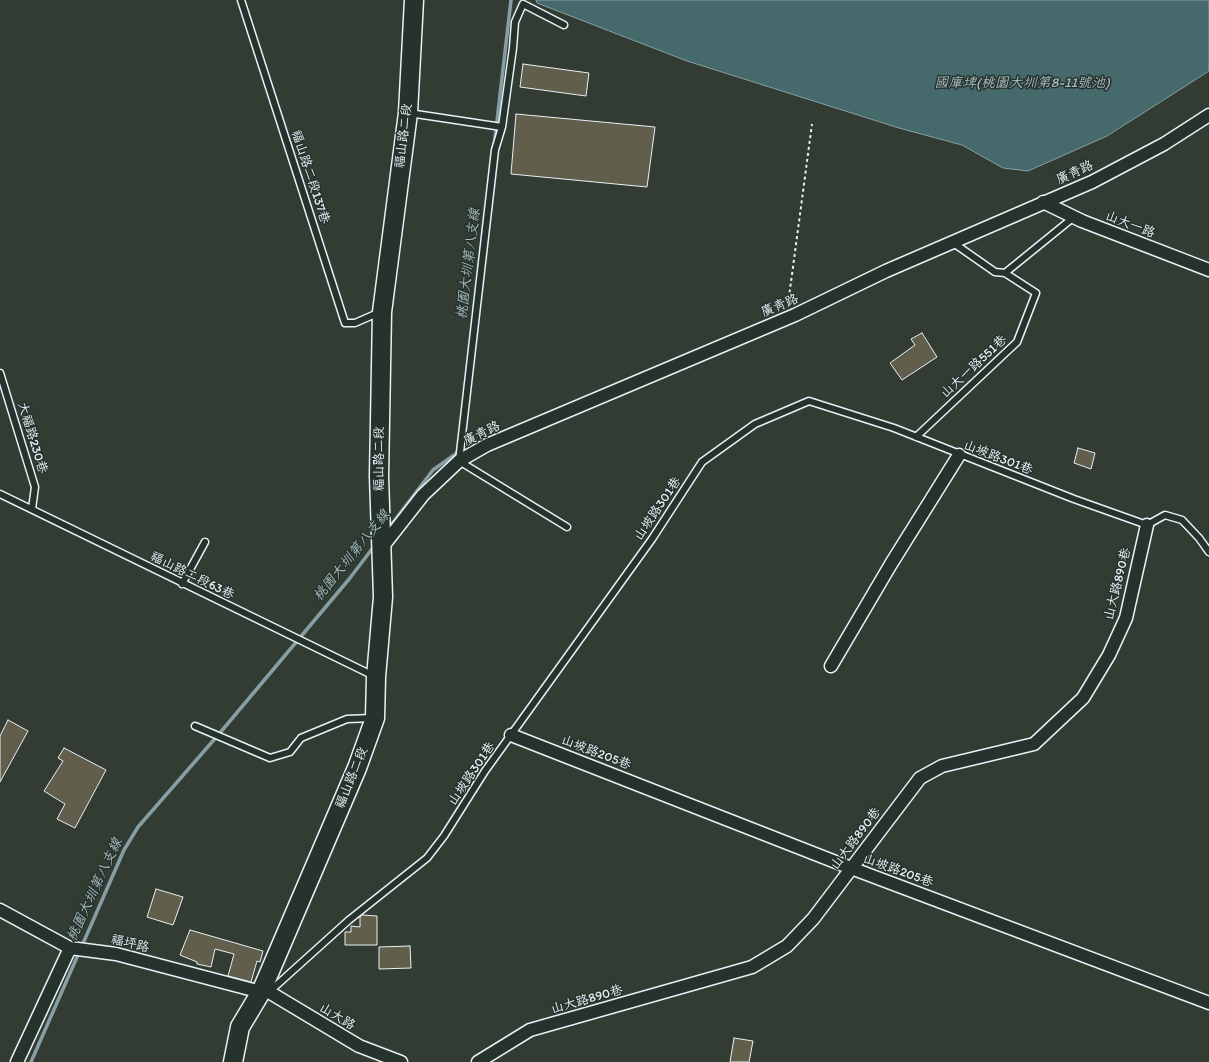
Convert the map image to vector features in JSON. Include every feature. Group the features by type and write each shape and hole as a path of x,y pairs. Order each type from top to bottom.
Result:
{"street":[{"name":"福山路二段","path":"233,1062 240,1027 265,992 357,768 374,718 383,597 383,546 380,476 382,312 408,113 414,0"},
{"name":"廣青路","path":"383,546 423,495 459,461 487,445 795,315 886,271 1092,182 1164,144 1209,114"},
{"name":"山大一路","path":"1043,202 1074,217 1209,270"},
{"path":"831,666 891,564 959,454"},
{"name":"山大路890巷","path":"478,1062 530,1030 752,967 787,946 814,919 920,778 942,766 1034,744 1083,698 1109,655 1126,618 1147,525"},
{"name":"山坡路205巷","path":"511,735 851,868 1209,1003"},
{"name":"福坪路","path":"0,910 70,948 116,954 265,992"},
{"path":"17,1062 70,948"},
{"name":"山大路","path":"265,992 359,1046 401,1062"}],"lane":[{"name":"福山路二段137巷","path":"241,0 345,323 355,323 382,312"},
{"path":"564,25 523,4 515,22 513,48 502,127 495,150 459,461 567,527"},
{"path":"408,113 502,127"},
{"path":"1005,273 1074,217"},
{"name":"山大一路551巷","path":"916,437 1017,342 1036,293 1005,273 995,272 952,242"},
{"name":"大福路230巷","path":"0,373 35,487 32,509"},
{"name":"山坡路301巷","path":"265,992 349,920 427,858 444,836 485,772 511,735 652,539 702,462 755,424 810,402 894,428 1074,499 1147,525"},
{"name":"福山路二段63巷","path":"0,494 182,584 376,677"},
{"path":"1147,525 1166,515 1182,520 1199,538 1209,552"},
{"path":"182,584 205,542"},
{"path":"195,726 270,758 290,752 301,738 347,719 374,718"}],"path":[{"path":"795,315 789,297 812,124"}],"water":[{"name":"國庫埤(桃園大圳第8-11號池)","path":"536,0 1209,0 1209,71 1107,136 1028,171 1003,168 962,145 899,128 687,61 537,3"}],"building":[{"path":"523,64 589,73 586,96 520,87"},
{"path":"516,114 655,127 647,187 511,174"},
{"path":"922,333 937,357 902,380 890,363 915,345 911,339"},
{"path":"1078,448 1095,453 1091,469 1074,463"},
{"path":"8,720 28,731 0,782 0,736"},
{"path":"64,748 106,770 75,828 57,819 65,804 44,791 63,761 58,758"},
{"path":"156,889 183,897 173,925 147,917"},
{"path":"362,915 377,916 377,945 345,945 345,932 351,932 351,926 360,927 360,917"},
{"path":"190,930 263,951 260,962 257,961 251,982 228,976 234,954 215,949 211,967 197,964 197,962 180,955"},
{"path":"410,946 411,968 379,969 379,947"},
{"path":"734,1038 753,1041 749,1062 730,1062"}],"waterway":[{"name":"桃園大圳第八支線","path":"494,147 511,0"},
{"name":"桃園大圳第八支線","path":"388,529 433,470 457,453 458,449"},
{"name":"桃園大圳第八支線","path":"31,1062 124,850 138,827 219,734 350,578 375,545"}]}
